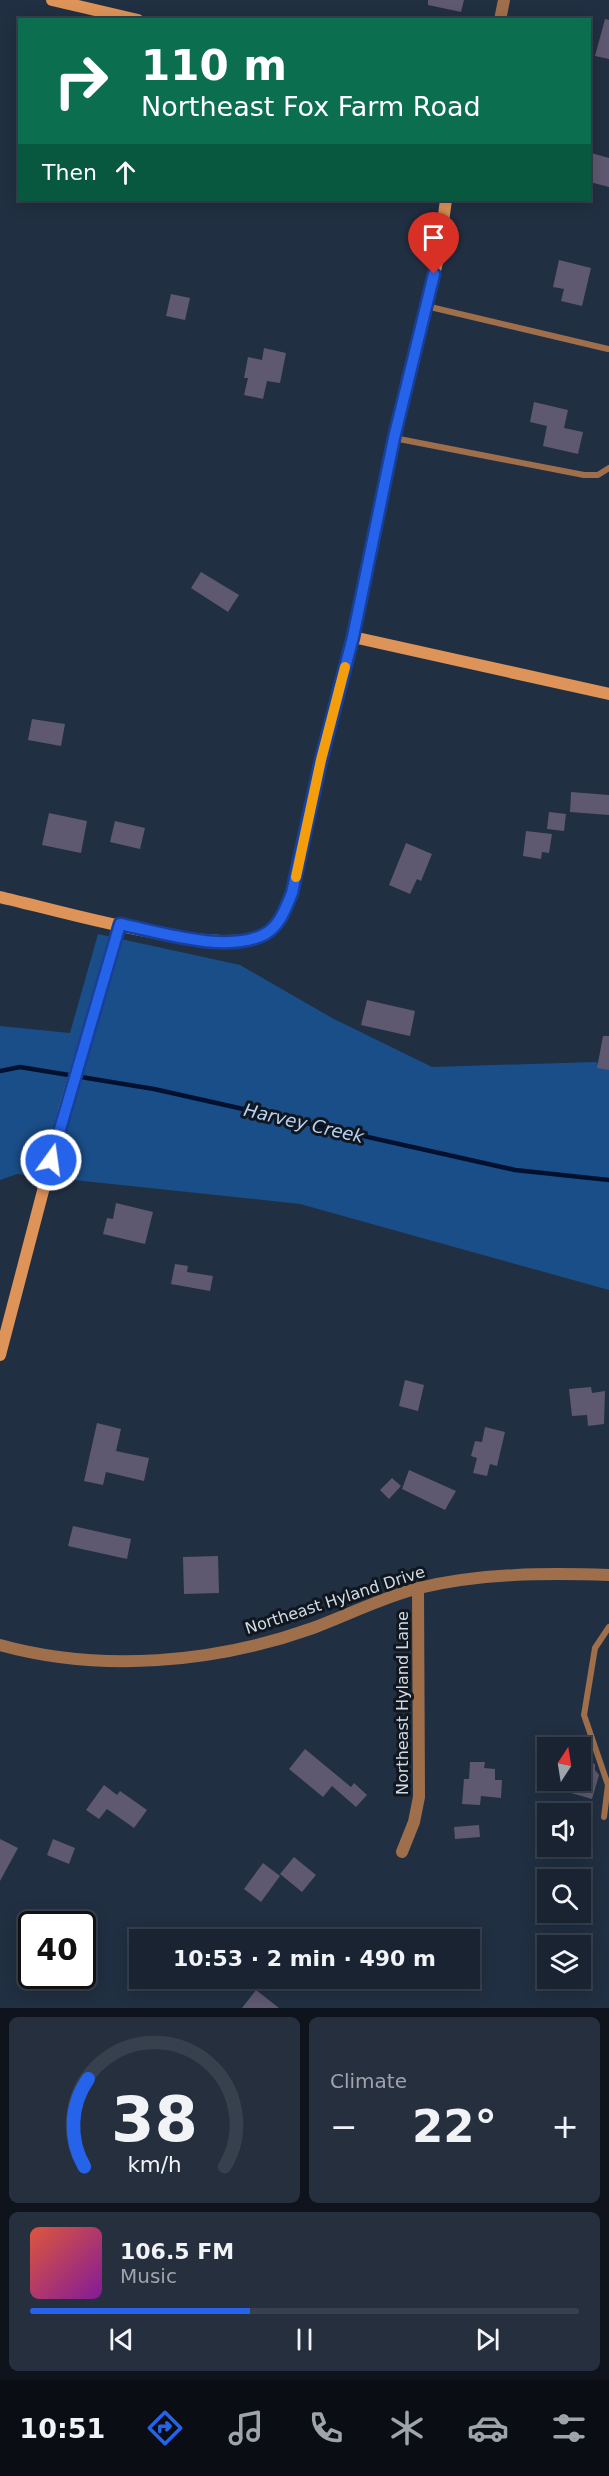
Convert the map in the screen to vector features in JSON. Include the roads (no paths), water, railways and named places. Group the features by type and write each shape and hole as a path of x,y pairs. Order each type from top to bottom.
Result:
{"street":[{"path":"52,0 129,18"},
{"path":"500,18 504,0"},
{"path":"0,897 120,924 220,942 245,942 266,934 276,925 292,893 321,760 353,637 394,438 445,225 446,201"},
{"path":"353,637 609,694"},
{"path":"0,1355 65,1107 120,924"},
{"name":"Northeast Hyland Drive","path":"0,1645 78,1658 132,1661 190,1657 257,1645 312,1628 418,1588 502,1576 549,1573 609,1575"},
{"name":"Northeast Hyland Lane","path":"402,1852 414,1822 419,1797 418,1588"}],"lane":[{"path":"426,306 608,349"},
{"path":"394,438 584,475 598,475 609,468"},
{"path":"604,1817 608,1785 584,1715 595,1648 609,1627"}],"waterway":[{"name":"Harvey Creek","path":"0,1071 20,1067 154,1089 515,1170 609,1180"}]}
